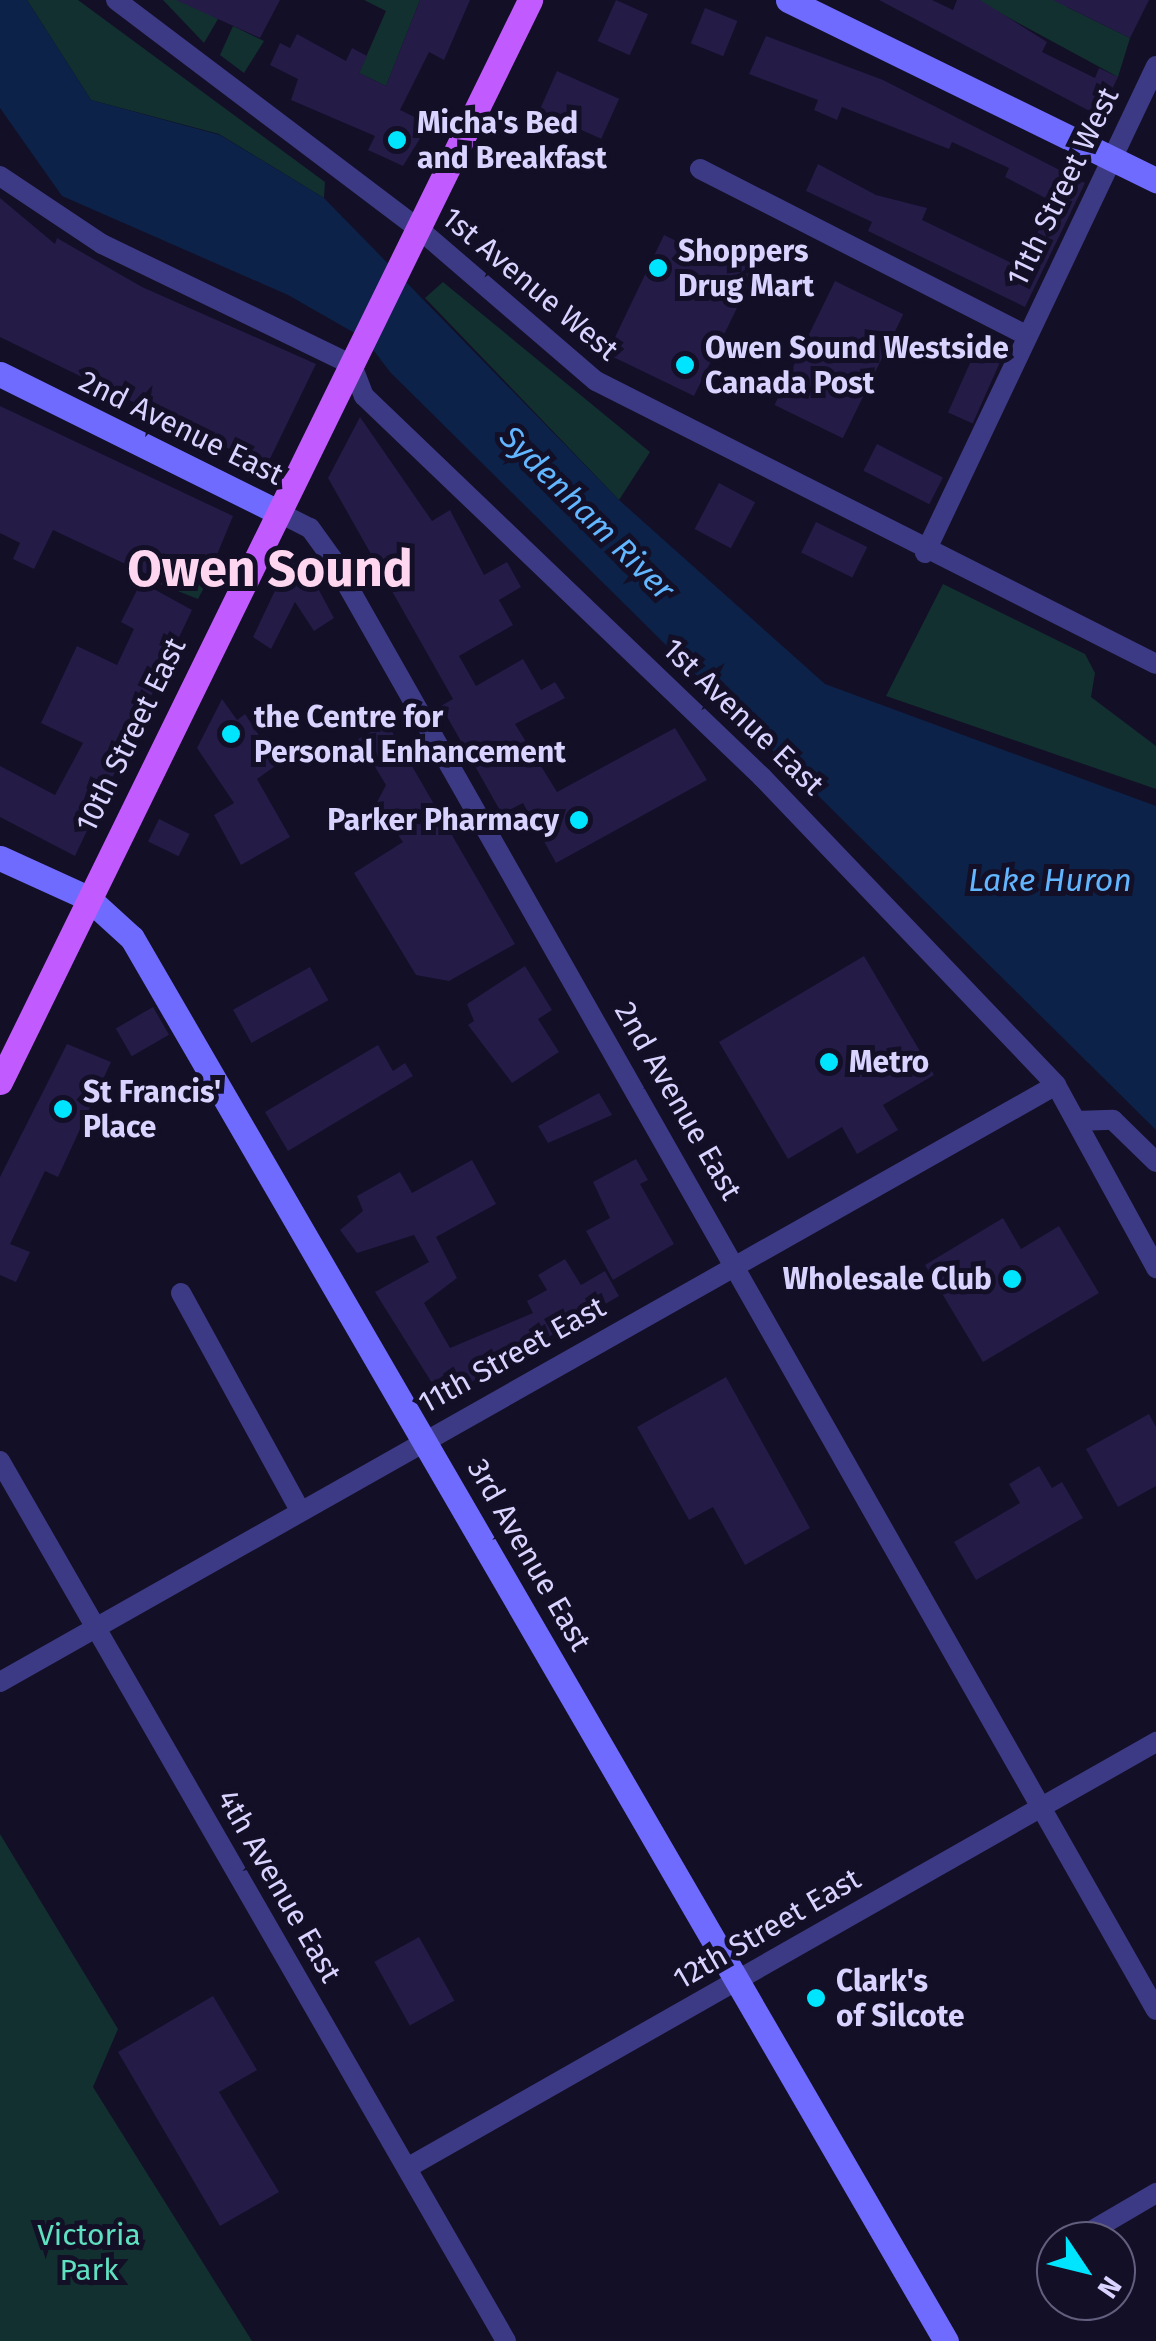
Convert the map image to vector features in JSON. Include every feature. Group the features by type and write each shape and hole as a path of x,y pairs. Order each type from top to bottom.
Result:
{"main road":[{"name":"10th Street East","path":"0,1082 276,511 404,261 530,0"},
{"path":"788,0 1156,180"},
{"name":"2nd Avenue East","path":"0,374 276,511"},
{"name":"3rd Avenue East","path":"0,858 88,898 132,938 946,2341"}],"street":[{"name":"1st Avenue West","path":"116,0 419,230 596,381 925,553 1156,664"},
{"name":"11th Street West","path":"925,553 1024,334 1156,66"},
{"path":"700,169 1024,334"},
{"path":"0,176 102,244 352,365"},
{"name":"1st Avenue East","path":"352,365 364,396 724,738 1056,1085 1156,1268"},
{"name":"2nd Avenue East","path":"276,511 310,528 333,560 1156,2010"},
{"name":"11th Street East","path":"0,1682 1056,1085"},
{"path":"1076,1121 1113,1120 1156,1162"},
{"path":"181,1294 300,1510"},
{"name":"4th Avenue East","path":"0,1461 506,2341"},
{"name":"12th Street East","path":"407,2168 1156,1742"},
{"path":"1109,2221 1156,2193"}],"green space":[{"path":"27,0 78,0 325,182 324,198 219,134 91,100"},
{"path":"163,0 186,0 218,19 204,43"},
{"path":"364,0 420,0 386,86 359,73 386,11"},
{"path":"976,0 1070,0 1067,7 1130,38 1118,77"},
{"path":"233,26 264,41 244,73 220,55"},
{"path":"443,282 650,452 619,500 425,298"},
{"path":"165,555 208,580 198,599 152,581"},
{"path":"943,584 1085,654 1095,673 1091,697 1156,746 1156,789 886,696"},
{"name":"Victoria Park","path":"0,1834 118,2029 93,2087 252,2341 0,2341"}],"water":[{"name":"Lake Huron","path":"0,0 27,0 91,100 220,135 324,198 619,500 825,684 1156,806 1156,1130 390,372 365,339 288,295 62,196 0,108"}],"building":[{"path":"176,0 280,0 260,38"},
{"path":"420,0 470,0 444,60 429,52 400,110 429,124 403,166 368,150 375,136 291,100 298,79 270,65 280,43 290,48 297,34 346,61 352,48 367,56 359,73 386,86"},
{"path":"616,0 648,14 630,55 598,41"},
{"path":"879,0 932,0 953,10 957,0 980,0 1047,42 1042,52 1095,78 1099,68 1118,77 1099,116"},
{"path":"1053,0 1149,0 1130,38"},
{"path":"705,8 737,21 723,56 691,43"},
{"path":"766,36 883,80 1085,183 1025,307 868,231 872,222 806,191 818,164 876,195 927,208 922,220 1020,267 1053,202 1005,177 1009,168 952,142 949,149 842,107 837,120 814,110 818,100 749,74"},
{"path":"557,71 619,99 601,139 539,111"},
{"path":"0,198 55,244 57,238 142,287 316,364 266,467 0,337"},
{"path":"664,235 722,263 728,250 758,265 694,396 607,354"},
{"path":"835,281 903,314 843,438 775,405"},
{"path":"983,334 1008,345 973,424 948,413"},
{"path":"0,406 233,516 209,574 163,553 151,576 53,530 34,569 13,559 20,543 0,533"},
{"path":"360,417 432,521 450,510 484,575 507,562 521,587 499,600 513,625 459,656 476,686 523,659 541,690 555,682 565,698 515,724 557,792 675,728 707,780 556,863 523,803 502,814 441,706 453,699 328,478"},
{"path":"877,444 943,478 929,504 863,471"},
{"path":"719,483 755,502 731,548 695,529"},
{"path":"816,522 867,547 852,578 801,553"},
{"path":"289,561 307,568 334,618 314,631 295,602 271,649 253,637"},
{"path":"141,582 192,610 75,856 0,817 0,766 55,795 83,743 41,723 77,646 117,665 134,629 121,622"},
{"path":"222,699 237,720 245,714 278,764 257,779 290,837 241,865 214,815 234,803 197,748"},
{"path":"387,723 515,944 449,981 416,975 354,873 403,842 376,804 386,785 358,739"},
{"path":"159,819 190,834 179,856 148,841"},
{"name":"Metro","path":"864,956 934,1075 883,1105 898,1130 857,1154 842,1127 788,1159 719,1042"},
{"path":"525,966 552,1010 538,1019 559,1052 512,1083 468,1025 474,1021 467,1004"},
{"path":"310,967 328,1000 251,1043 233,1010"},
{"path":"153,1007 169,1035 132,1056 116,1028"},
{"name":"St Francis' Place","path":"67,1044 111,1062 58,1177 45,1171 10,1244 30,1252 16,1282 0,1275 0,1177"},
{"path":"378,1045 393,1071 405,1063 413,1076 288,1151 265,1112"},
{"path":"599,1093 612,1115 548,1143 538,1126"},
{"path":"636,1159 648,1180 640,1184 674,1244 613,1280 586,1231 610,1218 593,1182"},
{"path":"472,1160 496,1204 436,1237 457,1278 424,1303 450,1348 533,1313 527,1301 547,1290 538,1275 565,1259 581,1285 605,1271 619,1296 442,1399 375,1292 429,1262 414,1235 357,1253 340,1230 363,1211 357,1196 400,1172 412,1193"},
{"name":"Wholesale Club","path":"1003,1218 1021,1249 1059,1226 1099,1293 983,1362 925,1265"},
{"path":"726,1377 810,1528 745,1565 713,1507 689,1520 637,1427"},
{"path":"1149,1414 1156,1427 1156,1486 1118,1507 1086,1449"},
{"path":"1039,1466 1052,1488 1062,1482 1083,1518 976,1580 954,1542 1020,1503 1009,1484"},
{"path":"419,1937 454,2001 410,2026 374,1962"},
{"path":"213,1996 257,2070 219,2092 279,2192 220,2226 118,2052"}],"place":[{"name":"Micha's Bed and Breakfast","path":"397,140"},
{"name":"Shoppers Drug Mart","path":"658,268"},
{"name":"Owen Sound Westside Canada Post","path":"685,365"},
{"name":"the Centre for Personal Enhancement","path":"231,734"},
{"name":"Parker Pharmacy","path":"579,820"},
{"name":"Metro","path":"829,1062"},
{"name":"St Francis' Place","path":"63,1109"},
{"name":"Wholesale Club","path":"1012,1279"},
{"name":"Clark's of Silcote","path":"816,1998"}],"district":[{"name":"Owen Sound","path":"270,570"}],"water label":[{"name":"Sydenham River","path":"587,513"}]}
